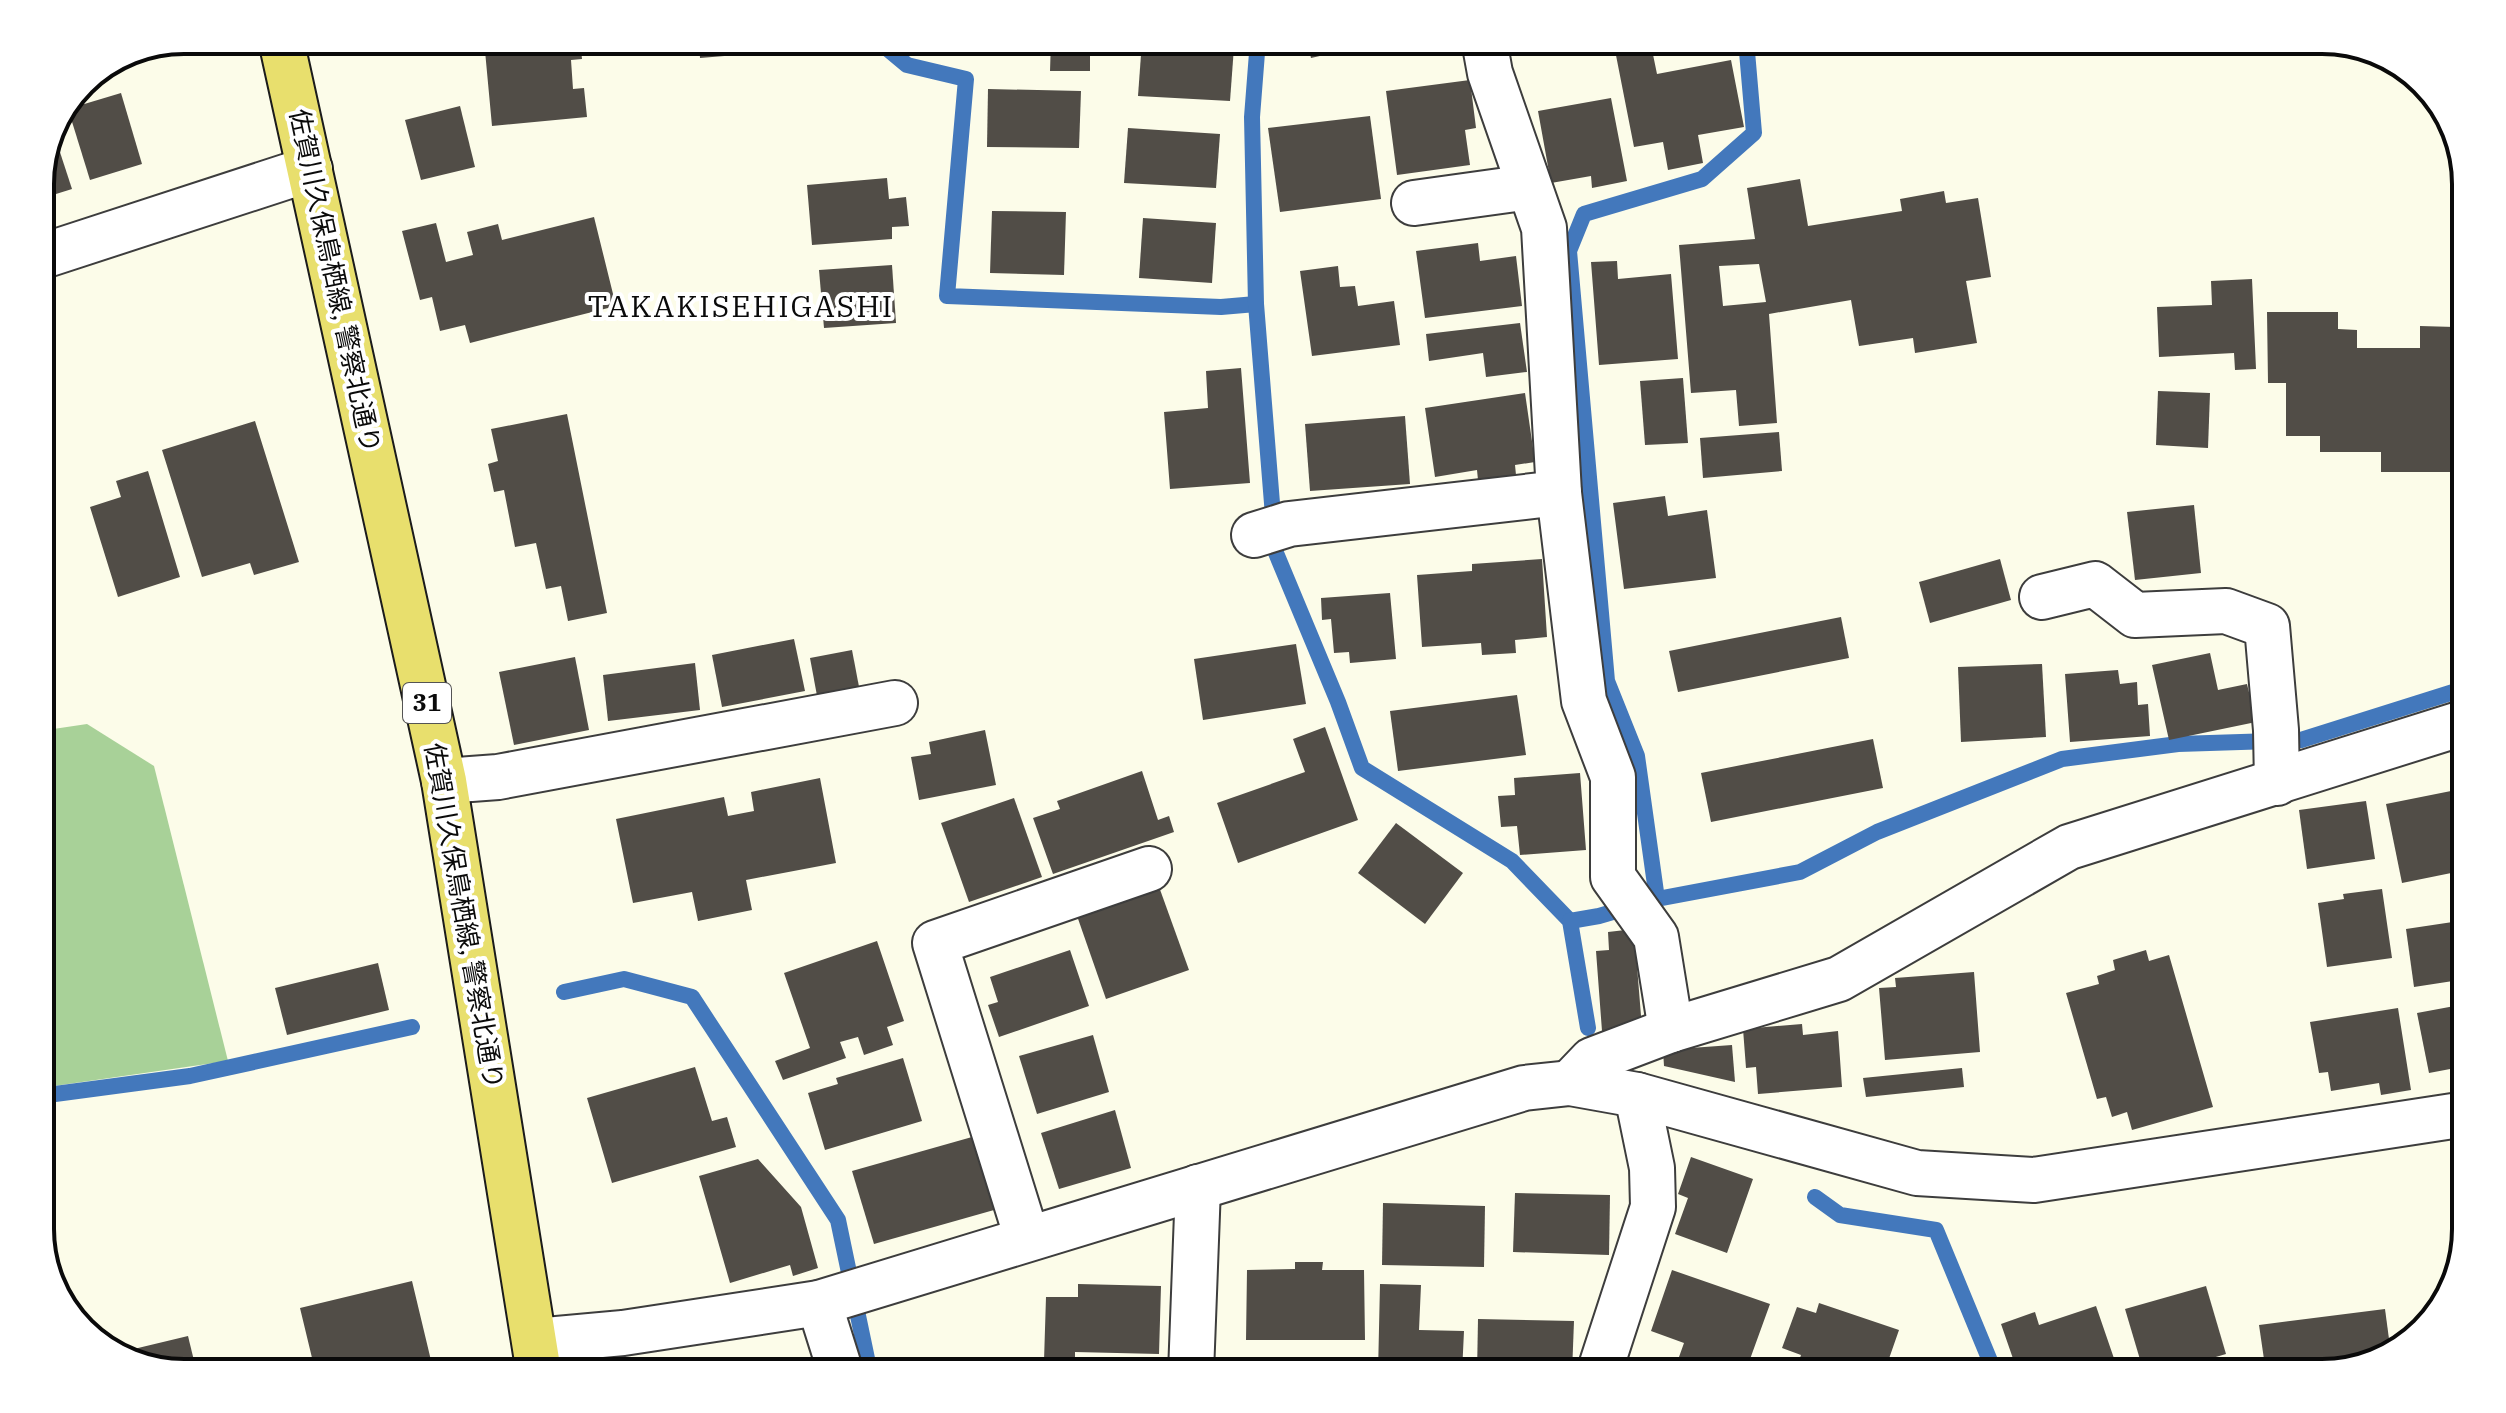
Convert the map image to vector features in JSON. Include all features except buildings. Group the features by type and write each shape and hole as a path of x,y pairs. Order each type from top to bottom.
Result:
{"main road":[{"name":"佐賀川久保鳥栖線, 警察北通り","path":"284,54 444,781 537,1357"}],"street":[{"path":"1487,54 1490,73 1544,228 1559,493 1584,701 1613,777 1613,877 1656,937 1671,1030"},
{"path":"54,252 310,169"},
{"path":"1414,203 1529,187"},
{"path":"1271,530 1559,493"},
{"path":"2042,597 2095,584 2135,615 2226,611 2267,626 2277,758"},
{"path":"444,781 498,777 895,703"},
{"path":"1570,1083 1592,1060 1671,1030 1839,979 2069,847 2277,758 2452,725"},
{"path":"1027,1238 935,943 1149,869"},
{"path":"537,1357 623,1333 843,1295 1524,1088 1570,1083 1637,1095 1917,1173 2034,1180 2452,1116"},
{"path":"1604,1359 1653,1207 1652,1168 1637,1095"},
{"path":"1192,1359 1198,1187"},
{"path":"841,1359 843,1295"}],"green space":[{"path":"87,724 154,766 228,1061 54,1086 54,729"}],"waterway":[{"path":"894,54 907,65 966,79 947,296 1221,307 1256,304"},
{"path":"1257,54 1252,117 1256,304 1276,553 1362,768 1512,861 1570,921 1588,1028"},
{"path":"1657,899 1637,756 1607,681 1569,251 1584,214 1702,179 1754,133 1747,54"},
{"path":"1570,921 1657,899 1800,872 1877,832 2062,759 2178,744 2301,740 2452,692"},
{"path":"564,992 624,979 692,997 838,1220 867,1359"},
{"path":"54,1094 190,1076 412,1027"},
{"path":"1815,1197 1840,1215 1936,1230 1989,1359"}],"district":[{"name":"TAKAKISEHIGASHI","path":"741,307"}]}
